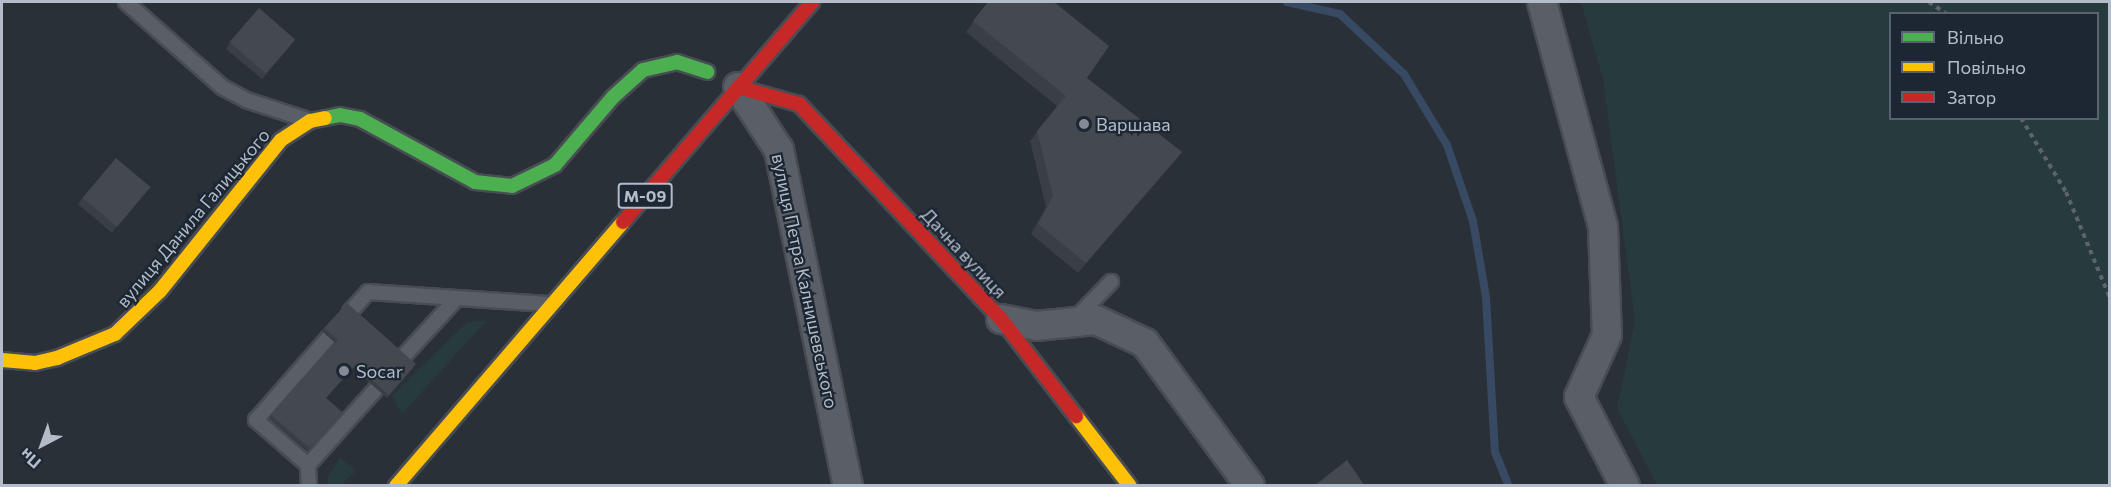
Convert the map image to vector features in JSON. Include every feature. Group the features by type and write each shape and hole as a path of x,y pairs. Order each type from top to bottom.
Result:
{"main road":[{"name":"М-09","path":"396,486 553,305 722,80 812,2"},
{"name":"вулиця Данила Галицького","path":"2,360 34,363 57,358 116,334 160,291 281,140 310,121 340,115 360,118 466,178 495,187 512,186 555,165 613,97 643,69 677,62 722,80"},
{"name":"Дачна вулиця","path":"722,80 799,104 1001,319 1130,486"}],"street":[{"path":"1542,2 1603,227 1607,335 1579,397 1625,486"},
{"name":"вулиця Петра Калнишевського","path":"722,80 779,150 848,486"},
{"path":"1001,319 1036,326 1096,320 1145,343 1250,486"}],"lane":[{"path":"126,2 222,87 246,100 310,121"},
{"path":"922,235 932,224"},
{"path":"1071,322 1112,282"},
{"path":"350,312 368,292 553,305"},
{"path":"403,357 457,298"},
{"path":"308,465 256,420 328,337"},
{"path":"309,486 308,465 376,389"}],"path":[{"path":"1929,2 1944,12"},
{"path":"2022,120 2066,192 2109,298"}],"green space":[{"path":"1581,2 2109,2 2109,485 1657,485 1617,408 1635,321 1603,79"},
{"path":"486,321 402,414 392,396 467,322"},
{"path":"340,458 356,471 341,485 329,485 327,478"}],"building":[{"name":"Варшава","path":"988,2 1054,2 1109,46 1087,78 1182,152 1086,263 1038,224 1053,196 1037,131 1066,96 973,21"},
{"path":"259,8 295,39 266,73 229,42"},
{"path":"116,158 150,187 117,227 83,198"},
{"path":"347,303 416,364 389,395 355,365 326,398 342,412 310,448 271,415 338,340 324,328"},
{"path":"1347,460 1365,486 1314,486"}],"waterway":[{"path":"1287,2 1340,14 1404,74 1447,145 1473,221 1486,297 1495,452 1509,486"}],"traffic: fast":[{"path":"325,118 340,115 360,119 475,182 512,186 555,165 613,97 643,70 677,62 707,72"}],"traffic: slow":[{"path":"2,360 35,363 57,358 115,334 160,291 281,140 310,121 325,118"},
{"path":"396,486 623,222"},
{"path":"1076,416 1130,486"}],"traffic: jam":[{"path":"623,222 812,2"},
{"path":"738,87 799,104 1001,319 1076,416"}],"place":[{"name":"Варшава","path":"1084,124"},
{"name":"Socar","path":"344,371"}]}
